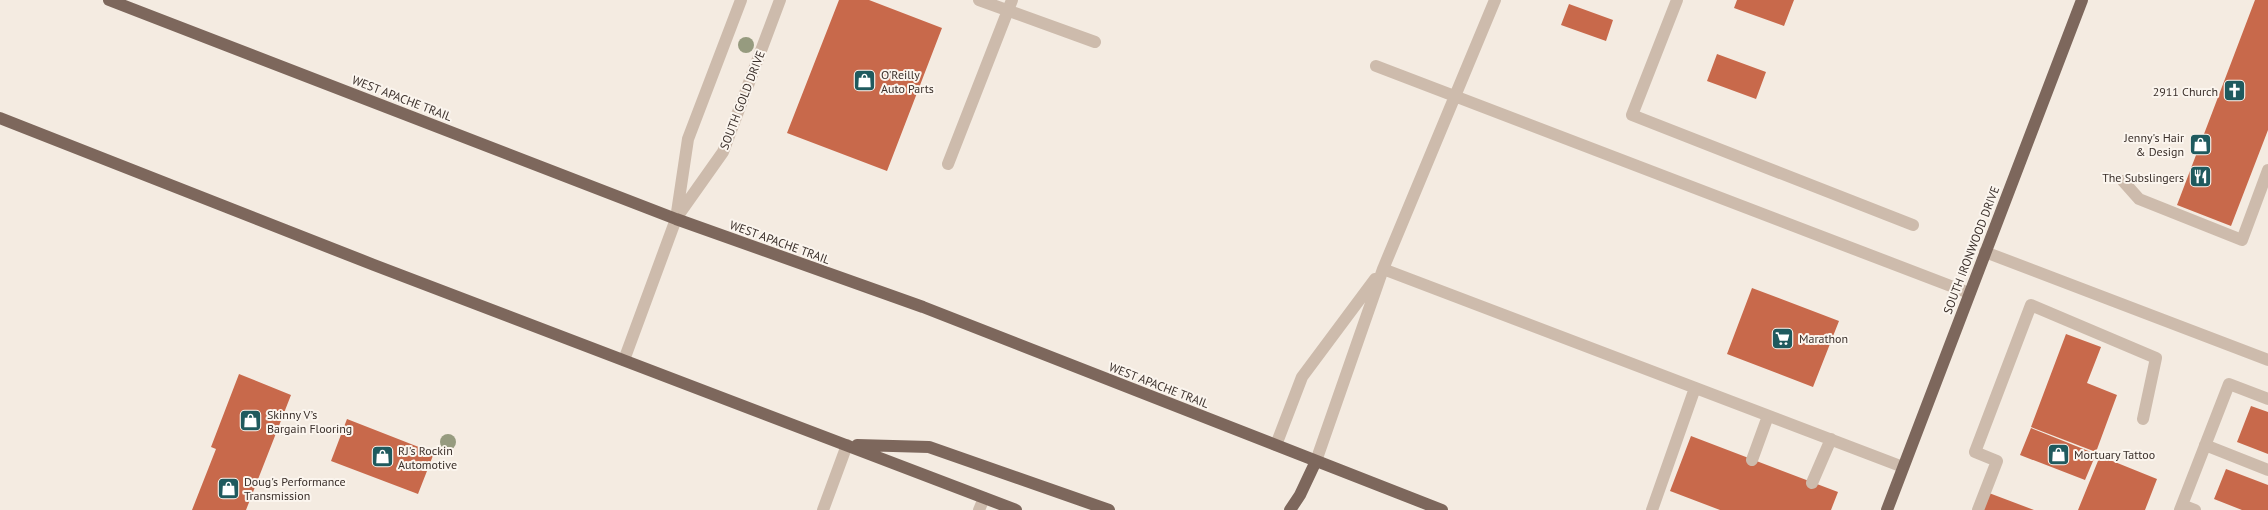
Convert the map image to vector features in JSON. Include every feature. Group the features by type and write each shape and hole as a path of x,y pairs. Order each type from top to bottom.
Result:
{"main road":[{"name":"WEST APACHE TRAIL","path":"109,0 676,219 923,308 1442,510"},
{"name":"SOUTH IRONWOOD DRIVE","path":"1887,510 2082,0"},
{"path":"0,118 374,265 1016,510"},
{"path":"847,445 928,447 1109,510"},
{"path":"1290,510 1300,495 1316,461"}],"street":[{"name":"SOUTH GOLD DRIVE","path":"624,360 676,219 688,139 741,0"},
{"name":"SOUTH GOLD DRIVE","path":"676,219 723,152 780,0"},
{"path":"979,0 1009,5 1095,42"},
{"path":"1316,461 1383,269 1495,0"},
{"path":"1677,0 1632,115 1913,225"},
{"path":"948,164 1009,5"},
{"path":"1376,66 1970,293"},
{"path":"2123,182 2139,199 2242,240 2268,170"},
{"path":"1985,252 2268,360"},
{"path":"1383,269 1903,467"},
{"path":"1276,445 1302,377 1383,269"},
{"path":"1978,510 1997,461 1975,452 2031,305 2156,358 2143,419"},
{"path":"2195,510 2181,508 2229,384 2268,399"},
{"path":"1652,510 1695,388"},
{"path":"1752,460 1768,416"},
{"path":"1812,483 1831,439"},
{"path":"823,510 847,445"},
{"path":"2205,445 2268,470"},
{"path":"979,510 984,498"}],"building":[{"name":"O'Reilly Auto Parts","path":"839,0 869,0 942,28 887,171 787,133"},
{"path":"1737,0 1794,0 1784,26 1734,8"},
{"path":"2255,0 2268,0 2268,130 2231,226 2177,205"},
{"path":"1569,4 1613,20 1606,41 1561,25"},
{"path":"1717,54 1766,72 1756,99 1707,81"},
{"name":"Marathon","path":"1752,288 1839,321 1813,387 1727,354"},
{"path":"2066,334 2101,347 2087,383 2117,395 2096,452 2031,427"},
{"name":"Skinny V’s Bargain Flooring","path":"239,374 291,395 246,510 192,510 216,449 211,447"},
{"path":"2251,406 2268,412 2268,454 2237,442"},
{"name":"RJ's Rockin Automotive","path":"347,419 434,453 418,494 331,461"},
{"name":"Mortuary Tattoo","path":"2031,428 2096,454 2085,480 2020,455"},
{"path":"1691,436 1838,492 1831,510 1720,510 1670,491"},
{"path":"2100,456 2157,479 2145,510 2078,510"},
{"path":"2226,469 2268,485 2268,510 2242,510 2214,499"},
{"path":"1989,493 2034,510 1983,510"}],"place":[{"name":"O'Reilly Auto Parts","path":"865,81"},
{"name":"2911 Church","path":"2234,91"},
{"name":"Jenny's Hair & Design","path":"2200,144"},
{"name":"The Subslingers","path":"2200,177"},
{"name":"Marathon","path":"1783,338"},
{"name":"Skinny V’s Bargain Flooring","path":"251,421"},
{"name":"Mortuary Tattoo","path":"2058,454"},
{"name":"RJ's Rockin Automotive","path":"382,457"},
{"name":"Doug's Performance Transmission","path":"228,488"}]}
